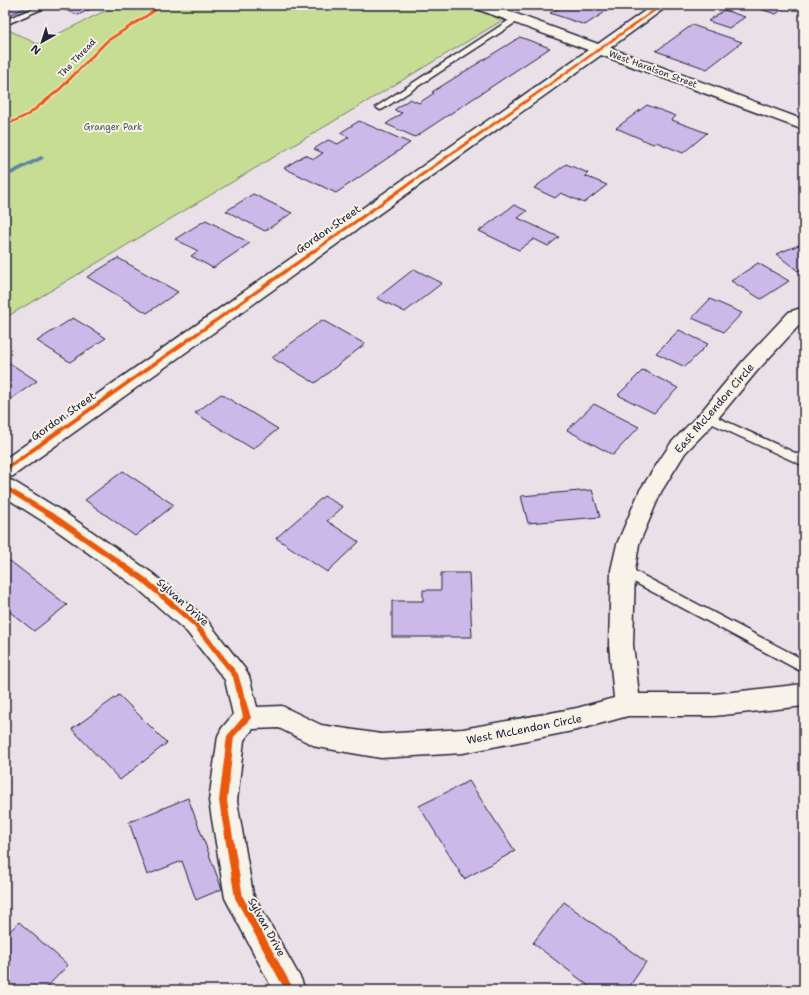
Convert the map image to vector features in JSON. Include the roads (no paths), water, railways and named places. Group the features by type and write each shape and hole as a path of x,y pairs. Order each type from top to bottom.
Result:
{"street":[{"name":"West Haralson Street","path":"478,5 804,125"},
{"name":"Gordon Street","path":"5,470 662,5"},
{"name":"East McLendon Circle","path":"628,705 621,645 623,570 628,544 651,490 678,448 708,417 750,366 796,316 804,313"},
{"name":"Sylvan Drive","path":"5,487 57,519 144,580 196,625 236,676 247,718 231,736 223,801 239,898 290,990"},
{"name":"West McLendon Circle","path":"247,718 282,717 317,736 381,746 463,741 577,719 628,705 714,705 804,695"}],"lane":[{"path":"5,23 48,5"},
{"path":"380,107 517,19"},
{"path":"708,417 804,462"},
{"path":"623,570 804,667"}],"waterway":[{"path":"5,176 41,158"}],"park label":[{"name":"Granger Park","path":"113,127"}]}
